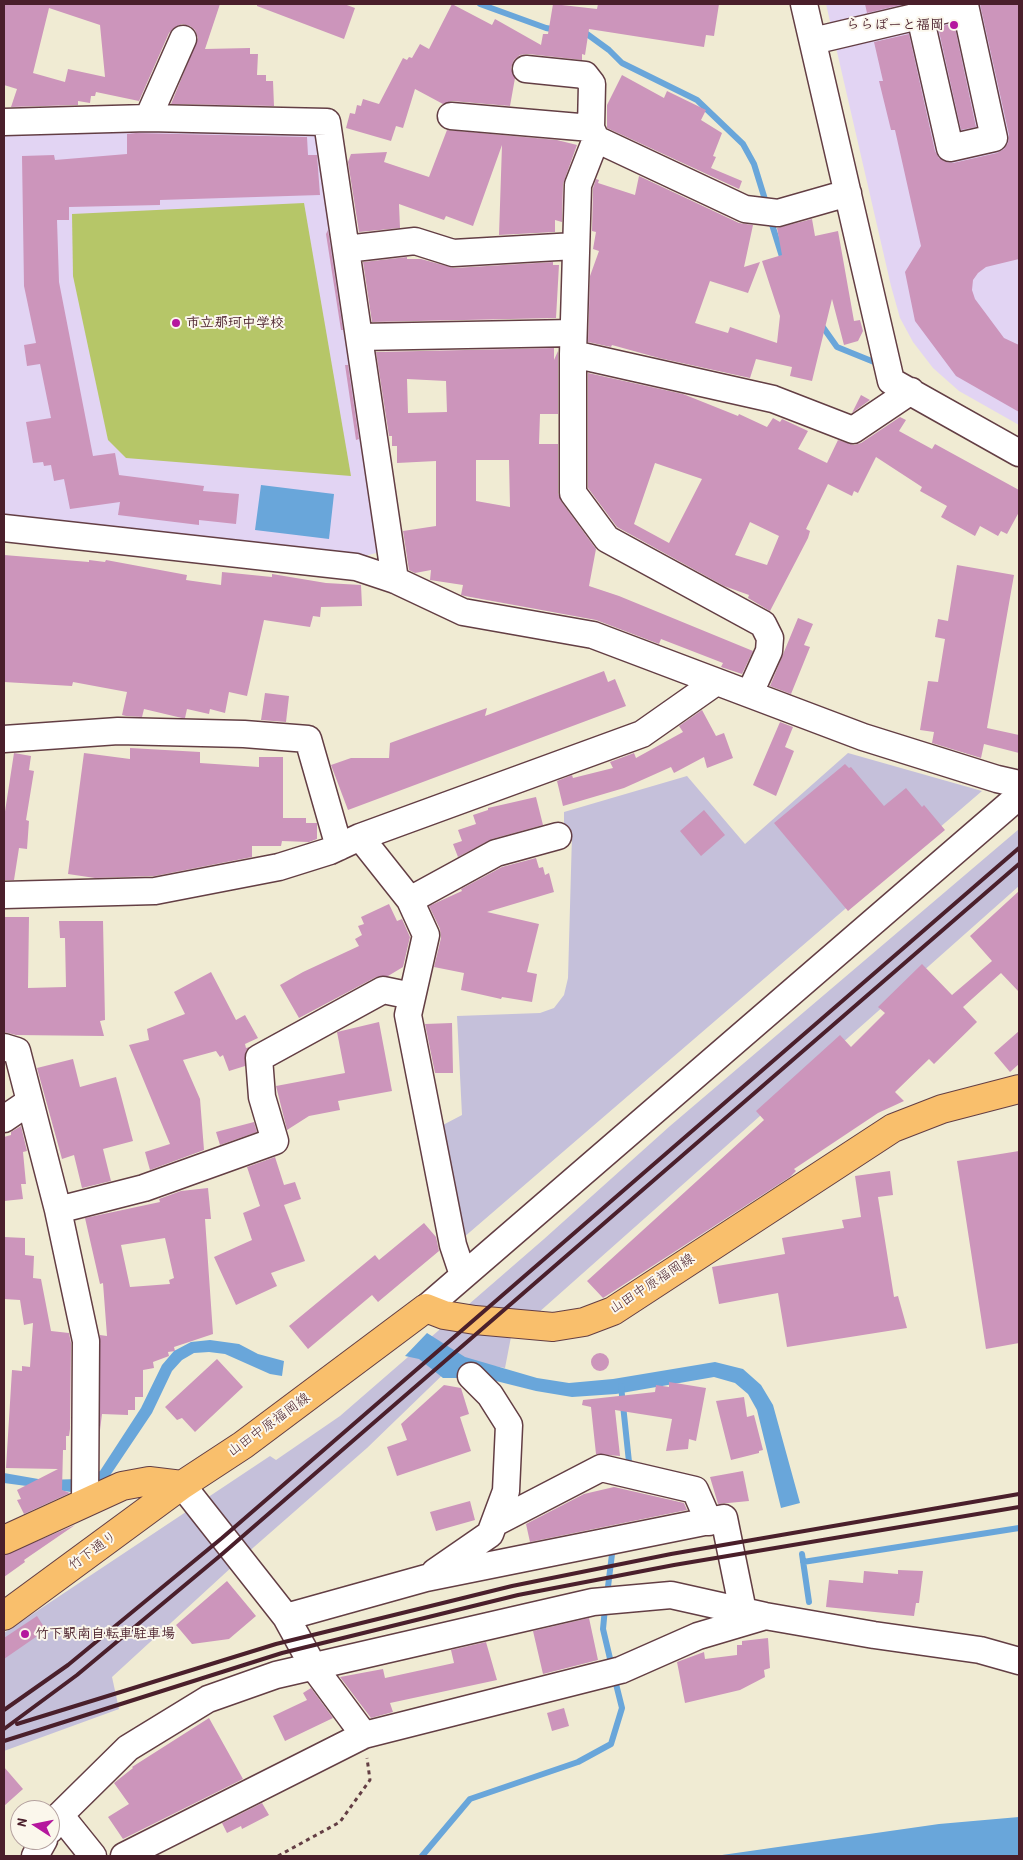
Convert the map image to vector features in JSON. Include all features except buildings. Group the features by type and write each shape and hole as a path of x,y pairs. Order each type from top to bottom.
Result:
{"main road":[{"name":"山田中原福岡線","path":"182,1485 243,1445 426,1308 444,1315 475,1320 553,1327 584,1322 613,1311 893,1128 942,1109 1019,1089"},
{"path":"4,1540 86,1486 122,1486 149,1481 182,1485"},
{"name":"竹下通り","path":"4,1616 182,1485"}],"street":[{"path":"804,4 820,40 848,194 891,380 1019,453"},
{"path":"820,40 965,4 994,138 950,148 920,16"},
{"path":"148,118 183,39"},
{"path":"526,69 585,75 592,84 594,134 578,185 575,246 573,493 607,539 763,624 770,638 769,651 750,693"},
{"path":"451,116 594,134 745,209 778,213 848,194"},
{"path":"4,122 148,118 326,122 360,337 395,580"},
{"path":"346,249 415,241 453,253 575,246"},
{"path":"360,337 573,343 773,399 853,430 911,391"},
{"path":"4,528 356,567 395,580 463,612 593,635 863,737 1019,784"},
{"path":"4,895 155,891 279,867 642,734 716,682"},
{"path":"4,739 118,731 244,734 308,739 349,842 410,900 426,935 408,1015 453,1245 463,1275"},
{"path":"426,1308 1019,796"},
{"path":"410,900 496,853 558,836"},
{"path":"58,1210 144,1188 275,1141 262,1097 258,1058 383,990 412,996"},
{"path":"4,1047 17,1051 58,1210 86,1341 86,1486"},
{"path":"4,1119 29,1102"},
{"path":"426,1578 490,1534 506,1491 509,1425 490,1395 471,1376"},
{"path":"495,1523 601,1468 695,1490 709,1522"},
{"path":"182,1485 286,1617 313,1666 364,1736"},
{"path":"286,1617 426,1578 724,1518 754,1614"},
{"path":"60,1818 128,1748 208,1699 276,1675 594,1602 671,1595 754,1614 874,1635 980,1650 1019,1662"},
{"path":"124,1856 364,1736 621,1670 754,1614"},
{"path":"60,1827 93,1856"}],"path":[{"path":"278,1856 340,1822 370,1780 364,1736"}],"shaded area":[{"path":"826,4 1019,4 1019,425 959,391 933,368 913,342 900,318"},
{"name":"市立那珂中学校","path":"321,129 380,552 357,558 4,516 4,130"},
{"path":"848,753 982,791 463,1238 441,1126 462,1115 457,1016 540,1013 554,1008 564,995 568,978 572,835 564,830 564,812 687,776 745,844"},
{"path":"1019,829 1019,886 511,1337 505,1368 458,1360 367,1448 246,1554 112,1677 119,1709 4,1751 4,1633 270,1456 276,1460 340,1416 544,1239 670,1126"}],"green space":[{"path":"304,203 351,476 126,458 108,440 73,276 72,214"}],"water":[{"path":"261,485 334,494 329,539 255,530"},
{"path":"427,1333 465,1357 537,1378 569,1383 613,1379 715,1362 743,1369 761,1385 773,1405 800,1503 781,1508 757,1410 748,1394 735,1383 714,1377 616,1394 572,1397 536,1391 484,1378 443,1378 419,1359 405,1356"},
{"path":"210,1340 239,1344 258,1354 284,1361 282,1376 270,1374 225,1354 194,1353 182,1360 172,1371 152,1413 107,1480 79,1493 4,1483 4,1473 44,1480 79,1479 100,1471 141,1408 162,1365 174,1351 191,1342"},
{"path":"1019,1817 1019,1856 715,1856 939,1824"}],"waterway":[{"path":"480,4 546,28 557,30"},
{"path":"581,34 587,34 609,50 622,63 697,100 743,144 754,164 767,206"},
{"path":"770,218 784,263"},
{"path":"820,323 837,347 879,364"},
{"path":"621,1386 629,1462 628,1470"},
{"path":"803,1562 1019,1528"},
{"path":"607,1595 613,1546"},
{"path":"802,1554 809,1602"},
{"path":"605,1608 603,1629 612,1667"},
{"path":"422,1856 470,1799 578,1762 611,1744 622,1708 614,1676"}],"railway":[{"path":"4,1710 68,1665 222,1538 1019,848"},
{"path":"4,1729 77,1675 221,1555 1019,864"},
{"path":"17,1724 276,1644 512,1586 671,1554 1019,1494"},
{"path":"4,1741 282,1653 518,1595 674,1565 1019,1507"}],"place":[{"name":"ららぽーと福岡","path":"954,25"},
{"name":"市立那珂中学校","path":"176,323"},
{"name":"竹下駅南自転車駐車場","path":"25,1634"}]}
